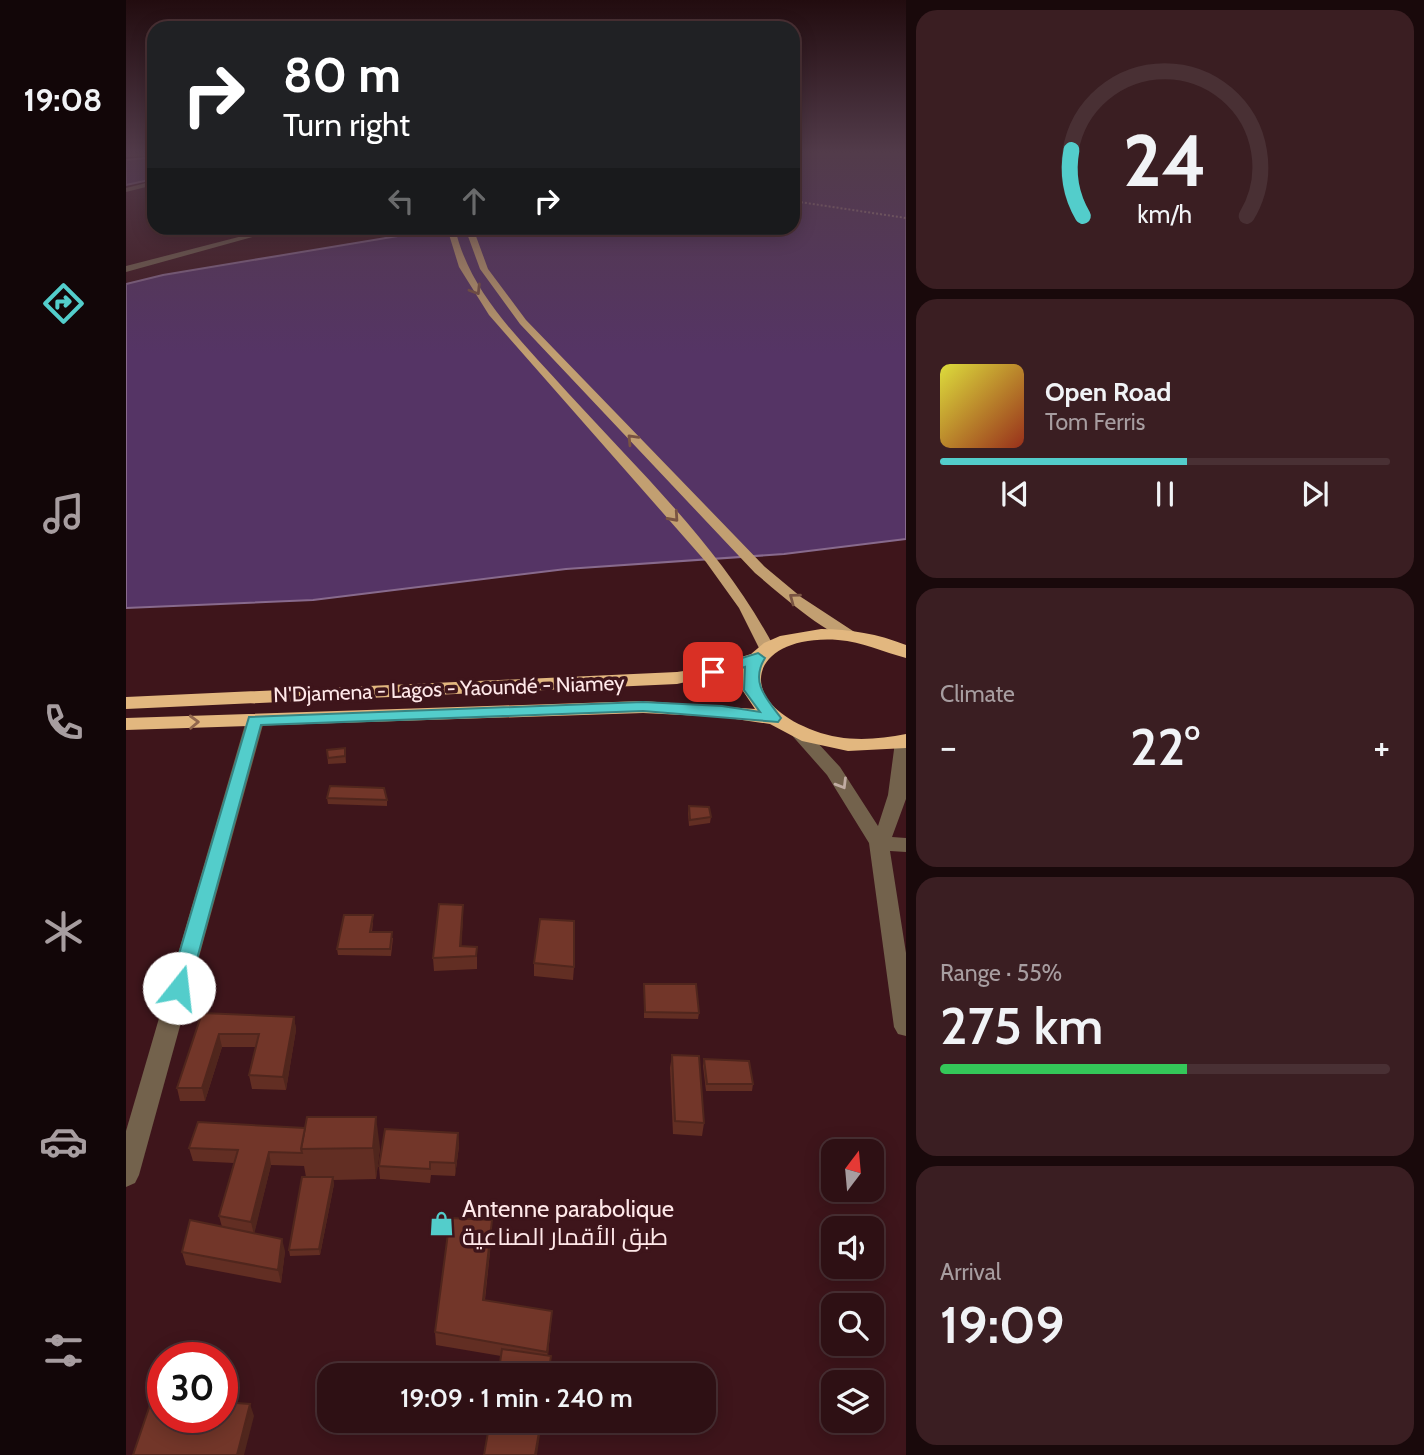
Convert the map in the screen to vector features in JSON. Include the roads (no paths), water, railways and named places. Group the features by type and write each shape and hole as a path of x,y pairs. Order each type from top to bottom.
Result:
{"highway":[{"name":"N'Djamena - Lagos - Yaoundé - Niamey","path":"126,703 677,678 713,672 762,654 780,643 813,635 850,636 888,645 906,653"},
{"path":"762,654 752,667 752,690 773,718 798,732 842,743 864,746 905,742"},
{"name":"N'Djamena - Lagos - Yaoundé - Niamey","path":"126,724 643,706 722,711 773,718"}],"main road":[{"path":"453,235 464,267 488,308 711,559 746,608 762,654"},
{"path":"472,235 484,269 500,294 532,332 760,570 796,600 850,636"}],"street":[{"path":"126,269 255,235"},
{"path":"126,1175 255,721"},
{"path":"798,732 834,771 879,843 906,1027"},
{"path":"879,843 890,822 905,742"},
{"path":"879,843 906,845"}],"place":[{"name":"Antenne parabolique طبق الأقمار الصناعية","path":"442,1223"}]}
